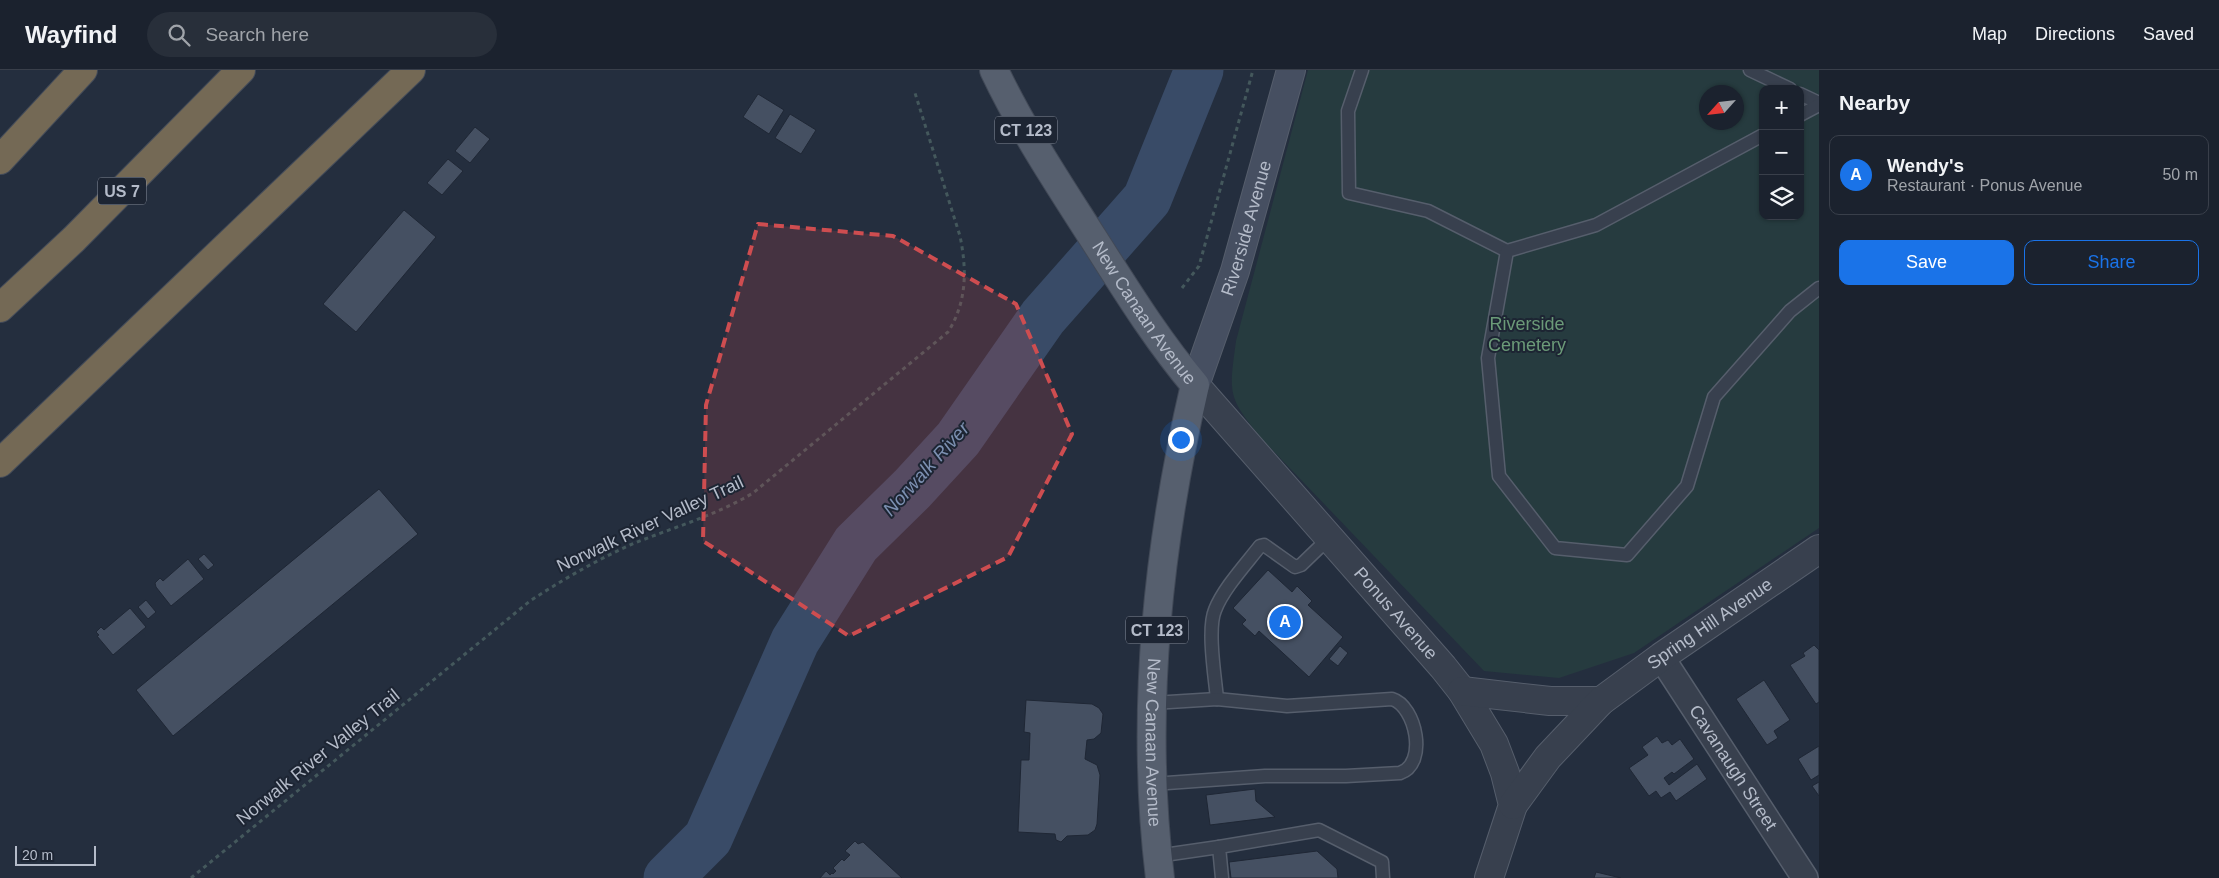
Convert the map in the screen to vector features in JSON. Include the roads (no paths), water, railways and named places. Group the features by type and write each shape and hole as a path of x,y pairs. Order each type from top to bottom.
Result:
{"highway":[{"path":"0,160 83,70"},
{"name":"US 7","path":"0,308 74,239 241,70"},
{"path":"0,463 411,70"}],"main road":[{"name":"New Canaan Avenue","path":"994,70 1015,112 1061,188 1156,335 1195,385 1179,455 1160,599 1153,702 1153,784 1159,867"},
{"name":"Riverside Avenue","path":"1195,385 1235,272 1291,70"}],"street":[{"name":"Ponus Avenue","path":"1195,385 1462,691 1494,744 1505,773 1513,805"},
{"name":"Spring Hill Avenue","path":"1513,805 1548,757 1601,701 1661,657 1819,548"},
{"name":"Cavanaugh Street","path":"1661,657 1805,878"},
{"path":"1462,691 1550,701 1601,701"},
{"path":"1489,878 1513,805"}],"lane":[{"path":"1362,70 1348,111 1349,193 1428,212 1507,251 1596,225 1759,137"},
{"path":"1750,70 1782,85"},
{"path":"1804,96 1819,104"},
{"path":"1804,113 1819,104"},
{"path":"1507,251 1488,358 1499,476 1555,548 1628,555 1687,486 1714,397 1790,311 1819,288"},
{"path":"1217,699 1213,654 1213,620 1220,600 1260,546 1264,545 1295,567 1301,565 1329,538"},
{"path":"1153,702 1217,699 1287,706 1392,699 1401,701 1406,708 1414,730 1417,752 1412,765 1407,771 1400,773 1346,776 1265,776 1153,784"},
{"path":"1159,867 1219,847 1320,830 1382,862 1382,878"},
{"path":"1219,847 1222,878"}],"waterway":[{"name":"Norwalk River","path":"668,878 708,838 795,641 856,544 912,489 958,439 1043,317 1147,199 1199,70"}],"place":[{"name":"Wendy's","path":"1285,622"}],"park label":[{"name":"Riverside Cemetery","path":"1527,334"}]}
